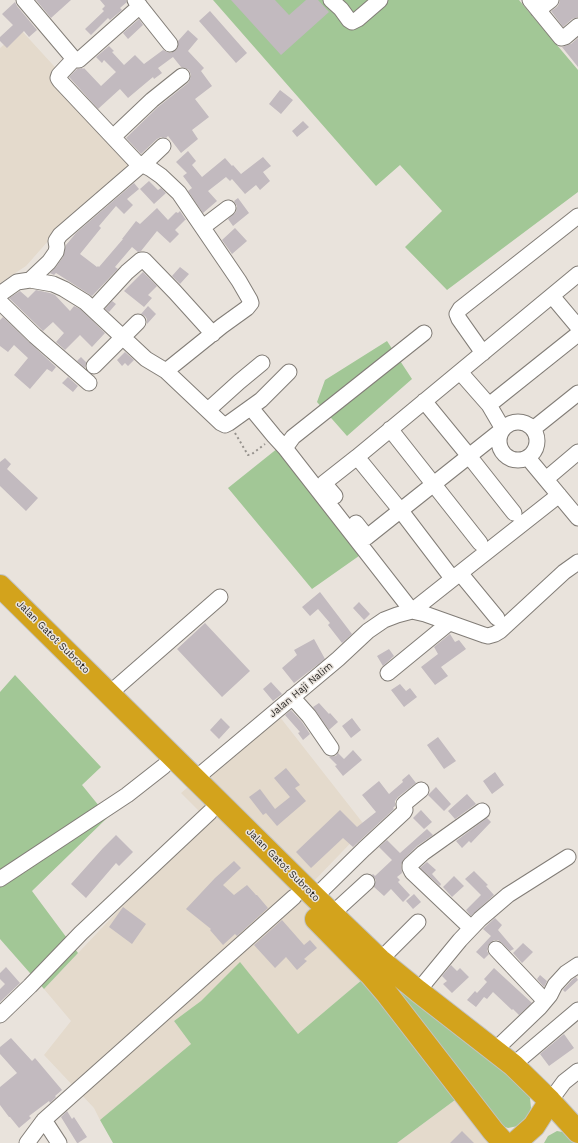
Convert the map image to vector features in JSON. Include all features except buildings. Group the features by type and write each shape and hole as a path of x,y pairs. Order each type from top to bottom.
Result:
{"highway":[{"name":"Jalan Gatot Subroto","path":"0,586 110,693 195,779 305,897 387,994 493,1131 504,1143"},
{"name":"Jalan Gatot Subroto","path":"0,603 210,812 305,897 332,914 380,960 418,992 513,1065 550,1101 578,1132"},
{"path":"515,1143 534,1126 550,1101"}],"street":[{"path":"24,0 74,59 79,60 138,3 170,44"},
{"path":"331,0 341,9 348,20 352,22 358,19 380,0"},
{"path":"551,0 534,5 560,38 565,37 578,27"},
{"path":"74,59 59,76 58,78 60,81 142,166 151,169 161,176 179,192 239,280 251,303 247,308 166,371"},
{"path":"113,137 143,108 182,76"},
{"path":"30,280 49,262 56,252 56,241 60,235 142,166 163,146"},
{"path":"204,227 228,208"},
{"path":"483,353 459,319 457,314 460,309 578,216"},
{"path":"92,309 127,272 141,260 144,260 213,334"},
{"path":"503,429 499,439 502,451 505,455 510,459 522,460 533,454 538,442 534,429 523,422 510,424 503,429 469,456 401,511 367,537 324,483 578,274"},
{"path":"0,294 17,282 30,280 53,284 85,302 146,359 166,371 221,423 225,425 261,400 289,372"},
{"path":"552,296 578,327"},
{"path":"0,302 35,336 89,383"},
{"path":"94,366 138,322"},
{"path":"285,448 293,437 424,333"},
{"path":"489,405 578,334"},
{"path":"208,410 262,363"},
{"path":"460,372 489,405 503,429"},
{"path":"534,429 578,392"},
{"path":"424,401 514,513"},
{"path":"251,408 285,448 412,611 425,614 488,636 500,631 564,572 576,567"},
{"path":"390,429 480,542"},
{"path":"546,479 578,452"},
{"path":"356,457 456,576 497,618"},
{"path":"528,458 577,514"},
{"path":"412,611 559,495"},
{"path":"556,569 578,550"},
{"path":"110,693 220,597"},
{"name":"Jalan Haji Nalim","path":"195,779 338,659 368,631 384,620 412,611"},
{"path":"388,673 449,623"},
{"path":"292,697 310,716 331,748"},
{"path":"0,879 127,795 164,766"},
{"path":"27,1143 44,1120 364,848 404,812 404,804 421,790"},
{"path":"471,928 412,872 410,865 423,853 482,811"},
{"path":"0,1016 81,933 210,812"},
{"path":"418,992 460,940 480,918 508,895 568,857"},
{"path":"332,914 367,882"},
{"path":"380,960 418,922"},
{"path":"496,949 545,1001"},
{"path":"495,1050 545,1001 555,985 566,973 578,965"},
{"path":"513,1065 578,1010"},
{"path":"550,1101 564,1082 578,1071"},
{"path":"44,1120 59,1143"}],"path":[{"path":"229,423 248,455 252,454 274,436"}],"shaded area":[{"path":"21,30 140,160 57,231 26,266 0,283 0,48"},
{"path":"276,712 366,827 314,881 390,954 298,1034 240,963 201,1001 174,1021 191,1044 100,1120 94,1108 44,1055 71,1021 44,989 206,818 181,793"},
{"path":"455,1100 494,1143 397,1143"}],"green space":[{"path":"213,0 519,0 578,70 578,192 447,290 405,247 442,211 400,165 376,186"},
{"path":"387,341 412,379 347,436 317,402 325,380"},
{"path":"278,448 366,551 312,589 228,488"},
{"path":"15,675 101,767 82,785 108,817 32,891 78,953 44,989 0,939 0,692"},
{"path":"240,962 298,1034 363,979 393,1011 455,1100 397,1143 113,1143 100,1120 191,1044 174,1021 201,1001"},
{"path":"383,971 526,1090 530,1098 531,1108 527,1118 518,1126 508,1128 497,1124"},
{"path":"557,1131 568,1133 578,1140 578,1143 544,1143 548,1136"}]}
